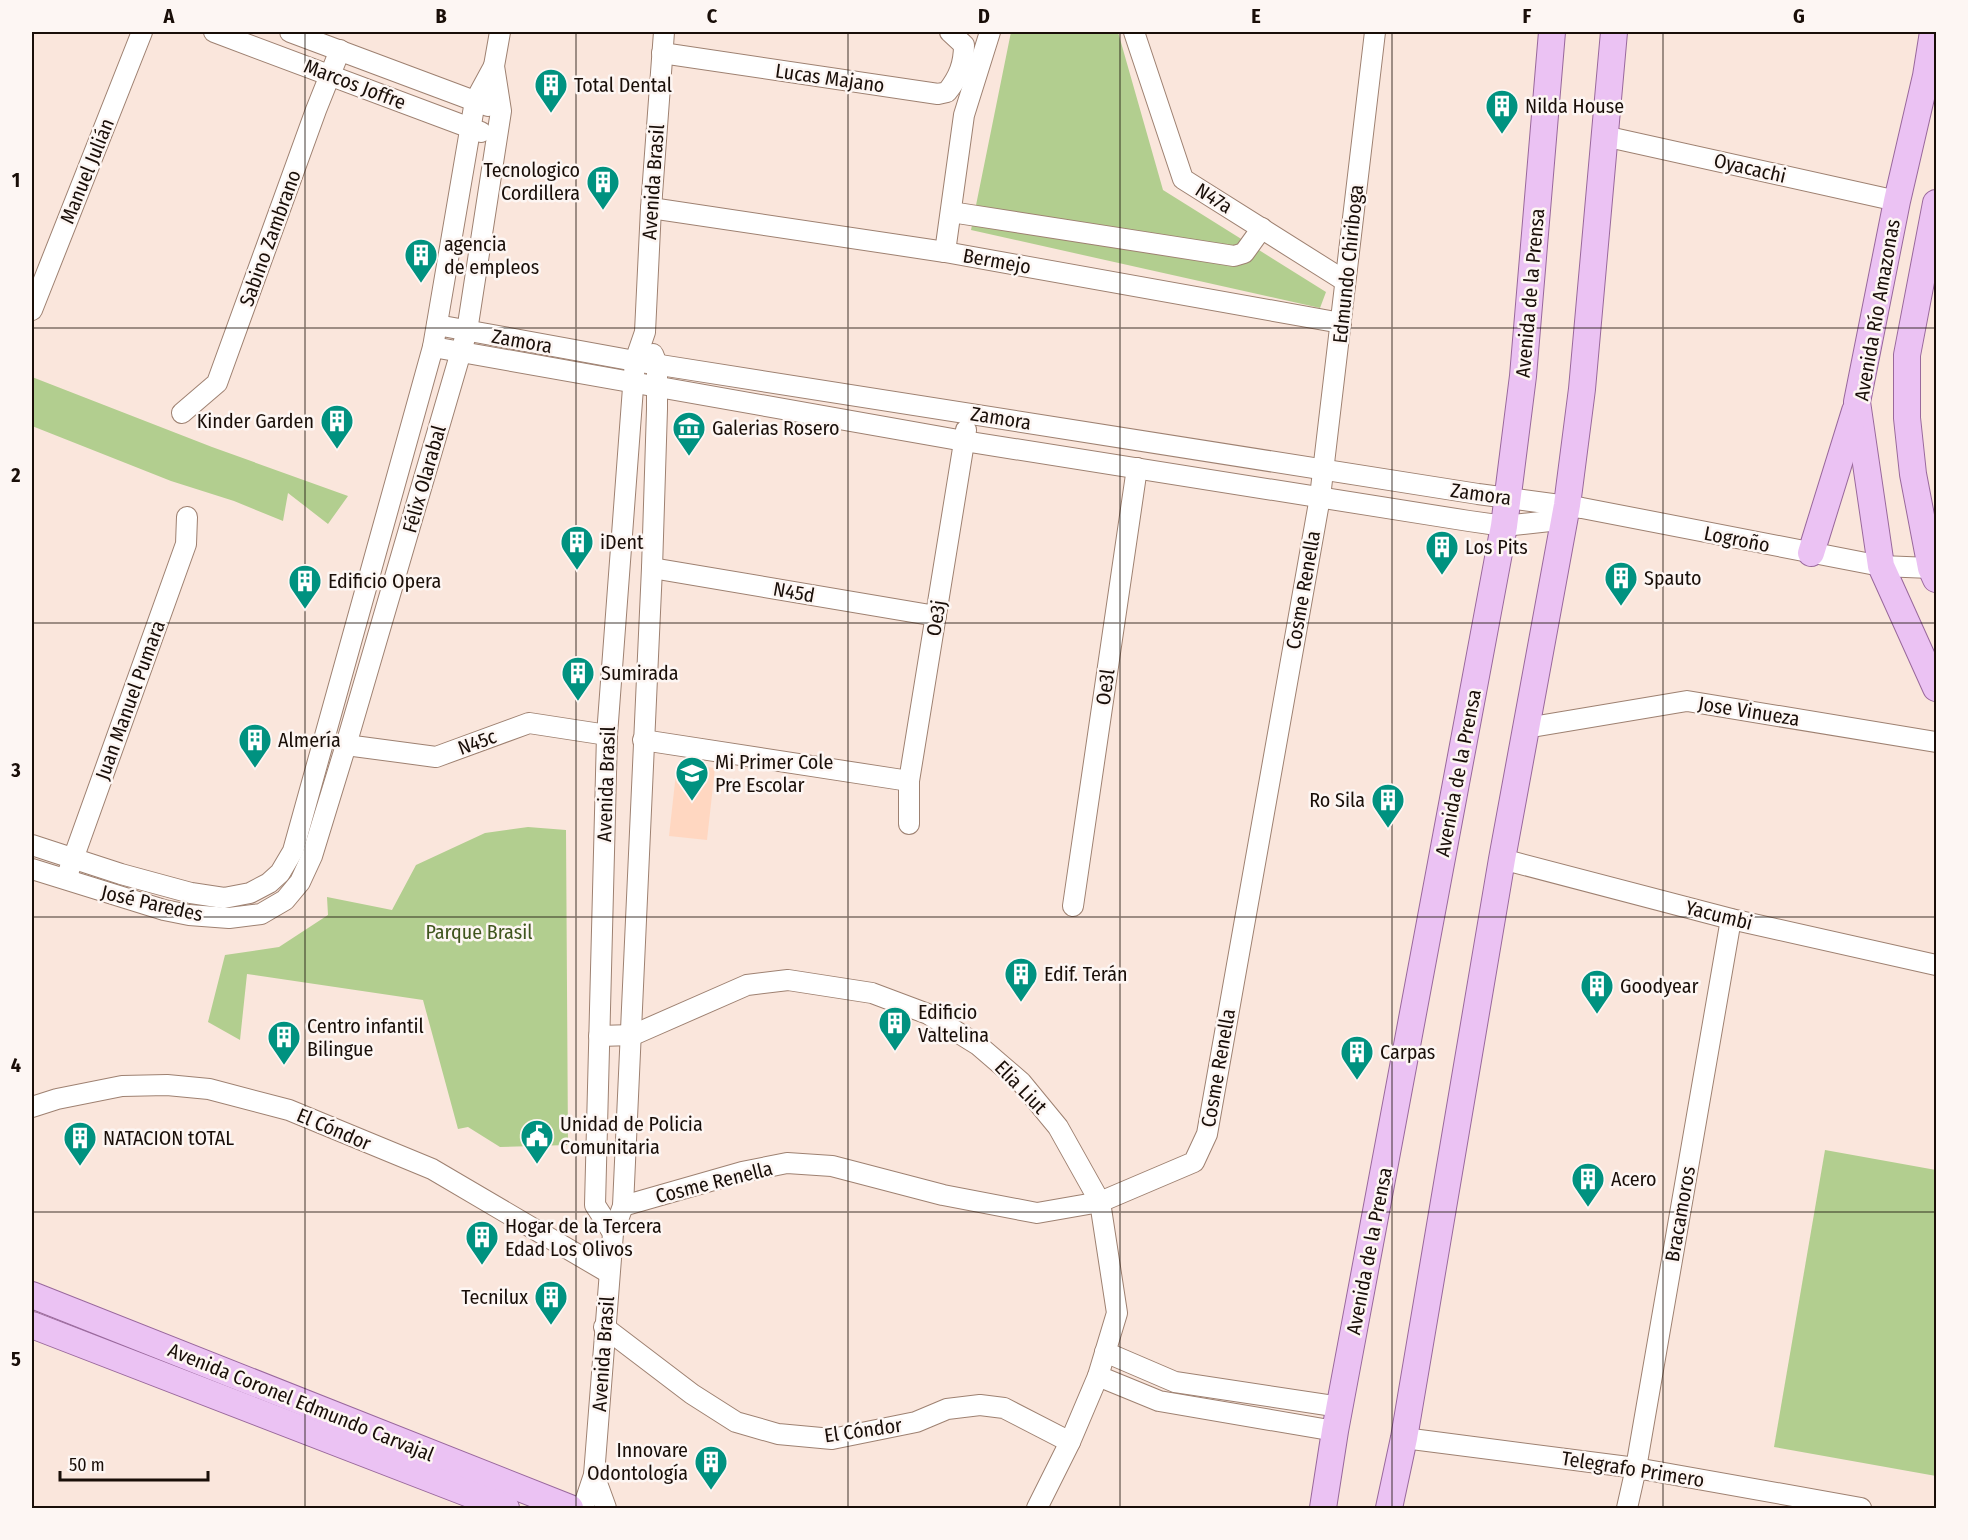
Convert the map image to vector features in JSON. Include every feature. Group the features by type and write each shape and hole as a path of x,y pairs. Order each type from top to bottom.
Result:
{"main road":[{"name":"Avenida de la Prensa","path":"1323,1509 1337,1419 1504,526 1523,376 1551,32"},
{"path":"1389,1509 1404,1438 1526,728 1558,513 1582,389 1614,32"},
{"name":"Avenida Río Amazonas","path":"1933,32 1926,76 1897,201 1857,402 1881,566 1936,688"},
{"name":"Avenida Río Amazonas","path":"1934,573 1913,474 1907,418 1908,355 1936,202"},
{"path":"1811,553 1857,402"},
{"name":"Avenida Coronel Edmundo Carvajal","path":"32,1295 570,1509"},
{"name":"Avenida Coronel Edmundo Carvajal","path":"32,1325 506,1509"}],"street":[{"name":"Manuel Julián","path":"32,310 142,32"},
{"name":"Marcos Joffre","path":"214,32 496,139"},
{"name":"Marcos Joffre","path":"290,32 501,111"},
{"name":"Félix Olarabal","path":"280,873 293,850 433,347 475,101 494,66 500,32"},
{"name":"Avenida Brasil","path":"613,1233 595,1205 607,735 635,361 645,332 663,32"},
{"name":"Lucas Majano","path":"662,53 938,94 947,92 970,67 964,45 950,32"},
{"path":"945,252 970,67 990,32"},
{"name":"N47a","path":"1134,32 1183,179 1345,281"},
{"name":"Edmundo Chiriboga","path":"1320,497 1375,32"},
{"name":"Sabino Zambrano","path":"182,413 217,383 340,50"},
{"name":"Félix Olarabal","path":"300,882 312,856 346,745 467,331 501,111 494,66"},
{"name":"Oyacachi","path":"1604,136 1897,201"},
{"name":"Bermejo","path":"651,208 945,252 1341,322"},
{"path":"951,212 1234,256 1244,253 1262,228"},
{"name":"Zamora","path":"437,325 635,361 1507,498 1558,513"},
{"name":"Avenida Brasil","path":"583,1509 594,1475 613,1233 623,1206 633,1035 657,387 657,364 645,332"},
{"name":"Zamora","path":"433,347 964,441 1504,526 1558,513"},
{"name":"Oe3j","path":"909,825 909,782 968,413"},
{"name":"Oe3l","path":"1073,906 1137,468"},
{"name":"Cosme Renella","path":"623,1206 742,1172 787,1163 832,1166 943,1195 1037,1213 1100,1202 1194,1162 1207,1134 1320,497"},
{"name":"Logroño","path":"1558,513 1934,573"},
{"name":"Juan Manuel Pumara","path":"65,881 186,544 187,517"},
{"name":"N45d","path":"652,568 936,616"},
{"name":"Jose Vinueza","path":"1526,728 1687,701 1936,742"},
{"name":"N45c","path":"346,745 435,757 529,723 607,735"},
{"path":"643,740 909,782"},
{"name":"José Paredes","path":"32,845 73,860 191,893 224,898 250,893 269,883 280,873"},
{"name":"Yacumbi","path":"1502,859 1731,919 1936,965"},
{"name":"José Paredes","path":"32,869 165,910 189,915 229,918 261,914 285,900 300,882"},
{"path":"280,873 300,882"},
{"name":"Bracamoros","path":"1627,1509 1731,919"},
{"name":"Elia Liut","path":"599,1036 633,1035 747,985 788,980 872,993 928,1014 978,1045 1021,1082 1058,1127 1100,1202 1118,1313 1098,1376 1070,1442 1037,1509"},
{"name":"El Cóndor","path":"32,1107 57,1099 122,1086 167,1085 209,1089 289,1110 432,1169 609,1274"},
{"name":"El Cóndor","path":"604,1327 692,1394 736,1422 778,1434 832,1439 916,1422 947,1409 980,1405 1004,1408 1070,1442"},
{"path":"1105,1352 1175,1382 1337,1419"},
{"path":"1098,1376 1159,1401 1337,1419"},
{"name":"Telegrafo Primero","path":"1404,1438 1636,1468 1861,1509"},
{"name":"Avenida Brasil","path":"594,1475 606,1509"}],"shaded area":[{"name":"Mi Primer Cole Pre Escolar","path":"677,764 715,768 707,840 669,836"}],"green space":[{"path":"1011,32 1118,32 1163,190 1326,292 1320,308 971,230"},
{"path":"32,377 212,447 348,496 328,524 288,493 283,521 234,501 171,481 32,426"},
{"name":"Parque Brasil","path":"528,827 566,830 568,1145 500,1147 468,1127 458,1129 423,1000 247,974 240,1040 208,1022 225,955 279,947 328,915 327,897 392,910 416,865 485,833"},
{"path":"1825,1150 1936,1170 1936,1476 1774,1447"}],"place":[{"name":"Total Dental","path":"551,114"},
{"name":"Nilda House","path":"1502,135"},
{"name":"Tecnologico Cordillera","path":"603,211"},
{"name":"agencia de empleos","path":"421,284"},
{"name":"Kinder Garden","path":"337,450"},
{"name":"Galerias Rosero","path":"689,457"},
{"name":"iDent","path":"577,571"},
{"name":"Los Pits","path":"1442,576"},
{"name":"Spauto","path":"1621,607"},
{"name":"Edificio Opera","path":"305,610"},
{"name":"Sumirada","path":"578,702"},
{"name":"Almería","path":"255,769"},
{"name":"Mi Primer Cole Pre Escolar","path":"692,802"},
{"name":"Ro Sila","path":"1388,829"},
{"name":"Edif. Terán","path":"1021,1003"},
{"name":"Goodyear","path":"1597,1015"},
{"name":"Edificio Valtelina","path":"895,1052"},
{"name":"Centro infantil Bilingue","path":"284,1066"},
{"name":"Carpas","path":"1357,1081"},
{"name":"Unidad de Policia Comunitaria","path":"537,1165"},
{"name":"NATACION tOTAL","path":"80,1167"},
{"name":"Acero","path":"1588,1208"},
{"name":"Hogar de la Tercera Edad Los Olivos","path":"482,1266"},
{"name":"Tecnilux","path":"551,1326"},
{"name":"Innovare Odontología","path":"711,1491"}]}
